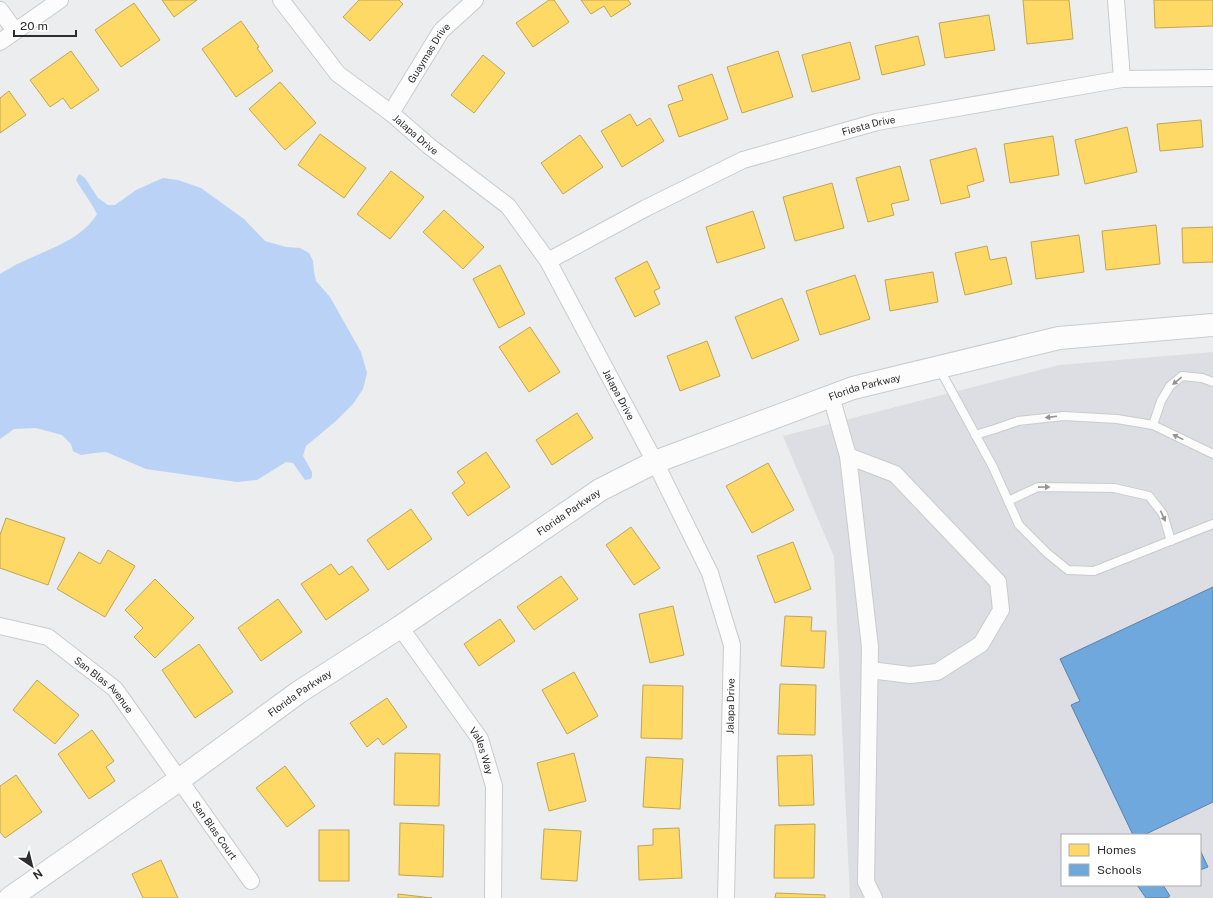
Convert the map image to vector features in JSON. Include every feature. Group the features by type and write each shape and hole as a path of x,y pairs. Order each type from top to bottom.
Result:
{"street":[{"path":"0,42 60,0"},
{"name":"Jalapa Drive","path":"281,0 338,74 391,113 429,146 508,206 548,261 655,462 710,573 732,646 726,898"},
{"name":"Guaymas Drive","path":"391,113 441,31 474,0"},
{"path":"1116,0 1122,79"},
{"path":"0,10 15,31"},
{"name":"Fiesta Drive","path":"548,261 646,208 743,160 877,122 1122,79 1213,78"},
{"name":"Florida Parkway","path":"10,898 179,780 299,692 400,627 600,490 655,462 853,388 938,367 1059,338 1213,325"},
{"path":"831,396 848,456 870,647 866,882 874,898"},
{"path":"848,456 895,474 998,582 1001,610 981,644 937,672 910,675 870,670"},
{"name":"San Blas Avenue","path":"0,626 48,637 115,690 179,780"},
{"name":"Valles Way","path":"400,627 480,738 494,786 493,898"},
{"name":"San Blas Court","path":"179,780 251,881"}],"lane":[{"path":"938,367 974,435 993,467 1019,524 1047,553 1068,570 1094,571 1213,524"},
{"path":"1153,425 1161,402 1170,386 1182,376 1202,378 1213,382"},
{"path":"974,435 995,430 1018,421 1064,416 1117,419 1153,425 1213,454"},
{"path":"1008,501 1038,487 1114,488 1148,496 1163,514 1171,541"}],"shaded area":[{"path":"1213,352 1213,898 850,898 834,557 783,436 1059,365"}],"water":[{"path":"79,174 85,178 98,198 108,205 115,205 136,190 163,178 178,180 201,188 244,219 265,241 286,247 300,248 309,253 313,261 316,281 330,297 361,352 367,373 363,389 353,404 336,421 306,446 303,456 312,472 312,477 310,479 305,480 293,463 286,462 257,480 237,482 146,469 106,452 81,455 73,451 71,444 62,435 36,428 14,429 0,439 0,274 63,243 82,231 90,223 97,214 76,180"}],"building: Homes":[{"path":"162,0 197,0 174,17"},
{"path":"359,0 399,0 403,4 370,41 343,17"},
{"path":"549,0 554,0 569,22 533,47 516,23"},
{"path":"581,0 628,0 631,4 611,17 604,6 591,14"},
{"path":"1023,0 1069,0 1073,39 1027,44"},
{"path":"1154,0 1213,0 1213,26 1155,28"},
{"path":"134,3 160,40 121,67 95,30"},
{"path":"989,15 995,50 945,58 939,23"},
{"path":"241,21 273,71 236,97 202,49"},
{"path":"918,36 925,65 882,75 875,46"},
{"path":"850,42 860,79 812,92 802,55"},
{"path":"71,51 99,90 71,109 63,98 50,107 30,80"},
{"path":"778,51 793,97 742,113 727,67"},
{"path":"483,55 505,73 474,113 451,95"},
{"path":"712,74 728,119 679,137 668,105 683,100 678,86"},
{"path":"280,82 316,123 285,150 249,109"},
{"path":"9,91 26,115 0,133 0,98"},
{"path":"630,114 637,126 650,118 664,141 622,167 601,131"},
{"path":"1201,120 1203,147 1160,151 1157,124"},
{"path":"1127,127 1137,172 1085,184 1075,140"},
{"path":"320,134 366,168 344,198 298,165"},
{"path":"580,135 603,167 563,194 541,163"},
{"path":"1053,136 1059,175 1010,183 1004,144"},
{"path":"976,148 984,181 967,186 970,197 941,204 930,160"},
{"path":"900,166 909,200 891,204 894,215 868,222 856,178"},
{"path":"391,171 424,197 390,239 357,214"},
{"path":"832,183 844,228 795,241 783,197"},
{"path":"444,210 484,247 463,269 423,232"},
{"path":"753,211 765,248 717,263 706,227"},
{"path":"1156,225 1160,264 1106,270 1102,231"},
{"path":"1213,227 1213,262 1183,263 1182,228"},
{"path":"1079,235 1084,272 1036,279 1031,242"},
{"path":"987,246 990,260 1006,257 1012,284 965,295 955,253"},
{"path":"647,261 660,288 654,291 660,304 635,317 615,278"},
{"path":"500,265 525,314 499,328 473,279"},
{"path":"933,272 938,302 890,311 885,280"},
{"path":"855,275 870,319 820,335 806,291"},
{"path":"782,298 799,340 752,359 735,317"},
{"path":"530,327 560,372 529,392 499,347"},
{"path":"707,341 720,376 680,391 667,356"},
{"path":"577,413 593,438 552,465 536,440"},
{"path":"486,452 510,487 468,516 452,493 465,483 457,472"},
{"path":"768,463 794,510 752,533 726,486"},
{"path":"411,509 432,539 388,570 367,540"},
{"path":"6,518 65,538 48,585 0,568 0,535"},
{"path":"631,527 660,568 634,585 606,545"},
{"path":"793,542 811,589 775,603 757,556"},
{"path":"108,550 135,566 105,617 57,589 79,552 100,564"},
{"path":"331,564 339,575 352,566 369,590 326,620 301,584"},
{"path":"561,576 578,599 534,630 517,607"},
{"path":"155,579 194,618 155,658 134,637 143,628 125,610"},
{"path":"278,599 302,632 261,661 238,628"},
{"path":"673,606 684,655 650,663 639,614"},
{"path":"785,616 812,617 811,631 826,631 824,668 781,666"},
{"path":"500,619 515,641 479,666 464,644"},
{"path":"199,644 233,692 195,718 162,670"},
{"path":"574,672 598,716 567,734 542,690"},
{"path":"37,680 79,715 55,744 13,710"},
{"path":"780,684 816,685 815,735 778,734"},
{"path":"643,685 683,686 682,739 641,738"},
{"path":"387,698 407,727 383,745 378,738 367,747 350,723"},
{"path":"92,730 114,761 106,767 115,781 89,799 58,754"},
{"path":"395,753 440,754 439,806 394,805"},
{"path":"574,753 586,801 549,811 537,763"},
{"path":"812,755 814,805 779,806 777,756"},
{"path":"646,757 683,759 680,809 643,807"},
{"path":"285,766 315,806 287,827 256,788"},
{"path":"16,775 42,812 5,838 0,832 0,786"},
{"path":"400,823 444,825 443,877 399,875"},
{"path":"815,824 814,878 774,878 775,825"},
{"path":"679,828 682,878 639,880 638,846 653,845 653,829"},
{"path":"544,829 581,831 577,881 541,879"},
{"path":"319,830 349,830 349,881 319,881"},
{"path":"161,860 178,898 143,898 132,874"},
{"path":"776,893 825,895 825,898 775,898"},
{"path":"398,894 432,898 398,898"}],"building: Schools":[{"path":"1213,587 1213,802 1146,834 1133,834 1071,705 1080,701 1060,659"},
{"path":"1201,852 1208,867 1201,870"},
{"path":"1138,886 1164,886 1170,896 1167,898 1146,898"}]}
